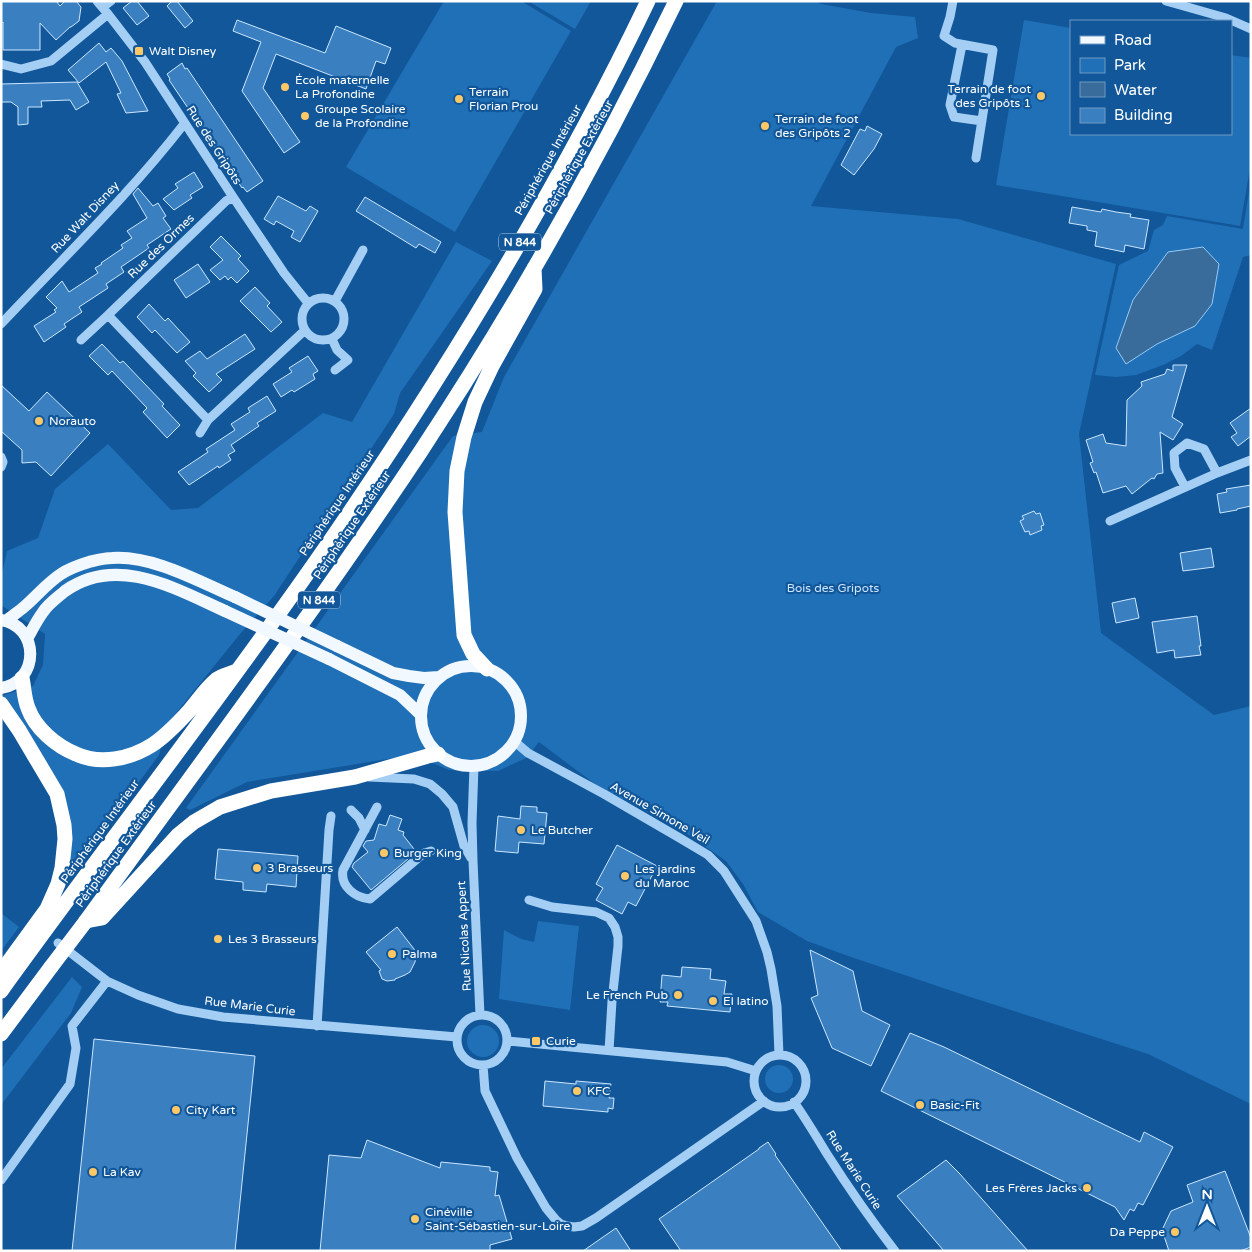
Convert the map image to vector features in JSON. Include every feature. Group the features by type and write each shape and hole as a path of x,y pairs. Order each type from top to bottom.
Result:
{"highway":[{"name":"Périphérique Intérieur","path":"53,912 237,671 370,482 419,408 499,278 567,158 648,1"},
{"name":"Périphérique Extérieur","path":"1,1034 86,921 258,684 362,538 452,402 534,267 616,121 676,1"},
{"path":"487,669 472,654 464,635 455,512 457,470 464,437 475,402 492,366 535,289 534,267"},
{"path":"22,678 28,708 37,723 50,738 60,746 82,757 110,759 125,756 152,745 182,718 217,678 237,671"},
{"path":"1,704 19,730 57,794 65,839 62,868 53,912 25,949 1,991"},
{"path":"86,921 102,918 178,835 194,822 220,807 271,791 355,777 438,754"},
{"path":"1,972 25,949"}],"main road":[{"path":"3,620 24,607 50,582 73,567 111,558 130,559 170,569 234,597 393,673 424,678 439,677"},
{"path":"27,639 43,611 70,588 82,582 108,575 145,578 225,611 364,676 400,695 420,714"},
{"path":"1,688 15,684 22,678 30,659 27,639 18,628 3,620"},
{"path":"477,666 487,669 504,679 516,694 521,713 518,732 514,741 501,756 484,765 461,765 449,761 430,746 424,736 420,714 426,694 439,677 457,668 477,666"}],"street":[{"path":"1,64 21,69 51,61 111,1"},
{"path":"953,1 944,36 955,44 993,50 976,158"},
{"path":"1166,1 1231,20"},
{"name":"Rue des Gripôts","path":"102,8 145,62 184,124 284,273 308,303"},
{"path":"1232,20 1251,28"},
{"path":"962,45 950,105 954,116 982,121"},
{"name":"Rue Walt Disney","path":"1,324 129,189 184,124"},
{"name":"Rue des Ormes","path":"81,340 233,197"},
{"path":"335,301 363,250"},
{"path":"327,298 335,301 341,307 344,314 344,327 332,339 325,341 312,338 304,330 301,321 303,310 308,303 316,299 327,298"},
{"path":"108,315 208,420"},
{"path":"200,433 208,420 304,330"},
{"path":"332,339 337,350 348,360 335,370"},
{"path":"1185,487 1175,468 1174,453 1188,443 1204,448 1217,473"},
{"path":"1,457 3,462 1,467"},
{"path":"1110,521 1217,473 1251,460"},
{"name":"Avenue Simone Veil","path":"514,741 528,753 678,836 708,855 724,871 756,921 768,952 777,1006 778,1055"},
{"name":"Rue Nicolas Appert","path":"474,766 472,823 480,1014"},
{"path":"355,777 414,779 430,784 453,807 464,846 473,861"},
{"path":"377,807 343,870 343,882 355,895 370,899 424,853 431,851"},
{"path":"351,810 359,818 365,830"},
{"path":"317,1026 331,816"},
{"path":"529,900 552,907 596,912 609,918 616,927 618,946 609,1051"},
{"name":"Rue Marie Curie","path":"58,943 107,981 178,1009 223,1017 457,1037"},
{"path":"1,1180 70,1084 76,1048 72,1026 107,981"},
{"path":"480,1014 488,1015 498,1021 504,1029 507,1041 505,1050 499,1058 483,1065 472,1063 464,1058 458,1048 457,1037 458,1030 464,1022 480,1014"},
{"path":"507,1041 727,1062 756,1070"},
{"path":"778,1055 792,1058 799,1064 804,1071 806,1080 801,1096 787,1106 771,1105 764,1101 754,1087 756,1070 760,1063 767,1058 778,1055"},
{"path":"483,1065 485,1091 517,1158 546,1208 561,1224 574,1227 582,1226 596,1218 764,1101"},
{"name":"Rue Marie Curie","path":"794,1102 828,1155 895,1251"}],"green space":[{"name":"Terrain Florian Prou","path":"444,1 521,1 571,31 455,232 346,167"},
{"path":"528,1 591,1 575,29"},
{"name":"Bois des Gripots","path":"717,1 815,1 821,4 871,13 915,17 918,38 896,47 811,206 958,219 1116,264 1079,434 1101,633 1214,715 1251,706 1251,1104 1148,1054 964,995 807,941 758,912 743,884 726,861 683,831 595,784 539,742 526,758 498,771 449,770 430,762 394,758 247,782 190,810 186,808 453,436 482,432 504,377"},
{"name":"Terrain de foot des Gripôts 1","path":"1024,20 1070,28 1070,135 1232,135 1232,55 1251,58 1251,163 1240,226 996,185"},
{"path":"1251,180 1251,255 1243,257 1212,350 1197,344 1181,356 1136,375 1116,377 1095,375 1119,265 1148,251 1154,230 1163,225 1167,216 1243,229"},
{"path":"456,242 492,261 400,393 394,414 274,596 240,634 168,723 159,755 74,870 60,862 61,838 53,798 1,714 1,696 33,686 43,665 45,634 1,605 1,578 7,551 38,538 55,489 108,444 171,510 198,508 323,413 352,422"},
{"path":"1,913 19,927 1,951"},
{"path":"538,921 579,926 570,1010 499,999 504,930 521,939 534,942"},
{"path":"72,977 82,987 71,1013 1,1105 1,1069"},
{"path":"483,1025 489,1026 494,1030 498,1035 498,1047 494,1052 489,1056 483,1057 477,1056 472,1052 468,1047 467,1041 468,1035 472,1030 477,1026"},
{"path":"779,1065 789,1069 793,1079 789,1089 779,1093 769,1089 765,1079 769,1069"}],"water":[{"path":"1203,247 1219,264 1212,304 1195,326 1157,344 1126,364 1116,348 1133,300 1168,252"}],"building":[{"path":"1,1 56,1 60,6 65,1 76,1 81,7 79,21 56,40 40,23 40,50 3,50"},
{"path":"132,1 137,1 149,16 137,25 123,8"},
{"path":"172,1 177,1 193,21 185,28 167,6"},
{"path":"237,20 325,53 336,26 391,48 385,64 376,61 366,89 276,54 263,88 300,142 284,153 242,91 261,42 233,31"},
{"path":"99,43 106,52 111,48 122,61 148,111 126,113 117,94 121,93 106,62 79,83 68,70"},
{"path":"182,63 263,181 247,192 242,188 169,80 167,74"},
{"path":"77,82 89,102 76,110 70,100 41,101 42,107 28,107 28,124 18,125 18,107 11,102 1,102 1,84"},
{"path":"867,126 882,134 874,149 854,175 841,165 860,129 865,131"},
{"path":"194,172 203,187 190,195 192,198 174,210 163,199 178,188 175,184"},
{"path":"138,188 153,206 158,203 166,216 163,218 171,229 147,245 149,248 121,267 124,272 106,284 108,288 79,307 82,312 64,324 66,327 44,342 34,326 56,312 54,310 57,308 46,297 62,281 69,292 98,273 95,268 123,248 121,245 132,238 127,231 147,218 133,194"},
{"path":"278,196 306,211 310,206 318,211 300,242 291,237 294,231 276,221 274,225 264,219"},
{"path":"365,197 441,242 435,253 419,244 416,248 356,211"},
{"path":"1072,207 1101,212 1102,209 1131,214 1130,217 1149,220 1144,249 1125,245 1124,252 1095,246 1097,232 1087,230 1087,226 1069,223"},
{"path":"221,236 241,256 238,259 249,271 237,283 231,277 228,280 225,276 220,280 210,270 223,260 210,247"},
{"path":"198,264 210,282 186,298 174,280"},
{"path":"255,287 270,303 267,306 282,322 271,332 240,301"},
{"path":"149,304 165,321 168,318 190,342 177,353 155,330 152,333 137,317"},
{"path":"245,334 255,349 216,374 222,380 209,392 193,376 196,373 185,361 200,351 207,359"},
{"path":"102,344 120,363 123,361 164,404 162,406 180,425 167,438 143,412 147,408 112,371 108,375 89,356"},
{"path":"308,356 318,371 313,374 315,379 294,392 292,390 281,397 273,384 292,372 289,368"},
{"path":"1173,365 1187,365 1172,417 1183,424 1173,440 1160,432 1163,473 1157,474 1154,479 1152,478 1132,494 1126,486 1103,493 1096,472 1094,473 1090,463 1093,462 1086,440 1103,434 1106,443 1126,446 1127,400 1142,386 1141,382 1165,374 1167,369 1173,371"},
{"name":"Norauto","path":"1,385 29,411 47,392 90,433 51,476 36,462 22,463 22,450 1,431"},
{"path":"267,396 276,411 257,423 259,426 231,445 235,451 228,455 231,460 189,485 178,472 208,452 206,449 235,430 231,424 250,412 248,408"},
{"path":"1251,408 1251,436 1238,446 1231,437 1237,433 1230,423"},
{"path":"1251,485 1251,506 1220,513 1217,494 1227,492 1226,489"},
{"path":"1034,511 1036,514 1040,513 1044,525 1041,526 1042,530 1030,535 1029,531 1025,532 1020,521 1024,519 1022,516"},
{"path":"1211,548 1214,567 1183,571 1180,553"},
{"path":"1135,598 1139,618 1116,623 1112,603"},
{"path":"1197,616 1201,655 1175,658 1174,650 1157,653 1152,622"},
{"name":"Le Butcher","path":"521,806 537,807 537,812 547,813 544,844 519,842 518,853 495,851 498,816 520,819"},
{"name":"Burger King","path":"390,815 402,819 398,830 404,832 403,835 414,849 406,856 408,859 371,890 352,867 354,863 368,852 363,846 366,841 374,840 379,824 386,826"},
{"path":"617,845 657,866 636,906 628,902 622,914 596,900 603,888 596,884"},
{"name":"3 Brasseurs","path":"218,849 298,856 296,887 267,884 266,892 243,890 243,882 215,879"},
{"name":"Palma","path":"397,927 414,949 415,962 410,972 395,980 387,981 382,979 379,971 381,970 366,952"},
{"path":"810,950 853,971 862,1011 890,1025 871,1066 832,1048 811,998 818,995"},
{"path":"682,967 711,969 710,979 726,981 724,994 732,994 730,1012 667,1006 668,1002 660,1002 662,975 681,977"},
{"path":"910,1033 944,1047 1140,1142 1144,1132 1173,1147 1143,1205 1138,1203 1134,1211 1130,1209 1124,1220 1115,1207 881,1091"},
{"path":"94,1039 255,1056 235,1251 72,1251"},
{"name":"KFC","path":"545,1081 576,1084 576,1081 611,1084 609,1098 614,1098 613,1109 608,1108 608,1112 543,1106"},
{"name":"Cinéville Saint-Sébastien-sur-Loire","path":"367,1140 440,1168 441,1162 490,1167 490,1171 498,1172 495,1196 499,1195 512,1239 490,1245 490,1251 320,1251 329,1155 361,1158"},
{"path":"768,1142 775,1155 842,1251 681,1251 659,1219"},
{"path":"946,1160 1028,1251 944,1251 897,1196"},
{"path":"1225,1171 1251,1238 1251,1247 1240,1251 1169,1251 1162,1230 1171,1211 1193,1202 1187,1185"},
{"path":"616,1228 631,1251 583,1251"}],"place":[{"name":"Walt Disney","path":"139,51"},
{"name":"École maternelle La Profondine","path":"285,87"},
{"name":"Terrain de foot des Gripôts 1","path":"1041,96"},
{"name":"Terrain Florian Prou","path":"459,99"},
{"name":"Groupe Scolaire de la Profondine","path":"305,116"},
{"name":"Terrain de foot des Gripôts 2","path":"765,126"},
{"name":"Norauto","path":"39,421"},
{"name":"Le Butcher","path":"521,830"},
{"name":"Burger King","path":"384,853"},
{"name":"3 Brasseurs","path":"257,868"},
{"name":"Les jardins du Maroc","path":"625,876"},
{"name":"Les 3 Brasseurs","path":"218,939"},
{"name":"Palma","path":"392,954"},
{"name":"Le French Pub","path":"678,995"},
{"name":"El latino","path":"713,1001"},
{"name":"Curie","path":"536,1041"},
{"name":"KFC","path":"577,1091"},
{"name":"Basic-Fit","path":"920,1105"},
{"name":"City Kart","path":"176,1110"},
{"name":"La Kav","path":"93,1172"},
{"name":"Les Frères Jacks","path":"1087,1188"},
{"name":"Cinéville Saint-Sébastien-sur-Loire","path":"415,1219"},
{"name":"Da Peppe","path":"1175,1232"}]}
